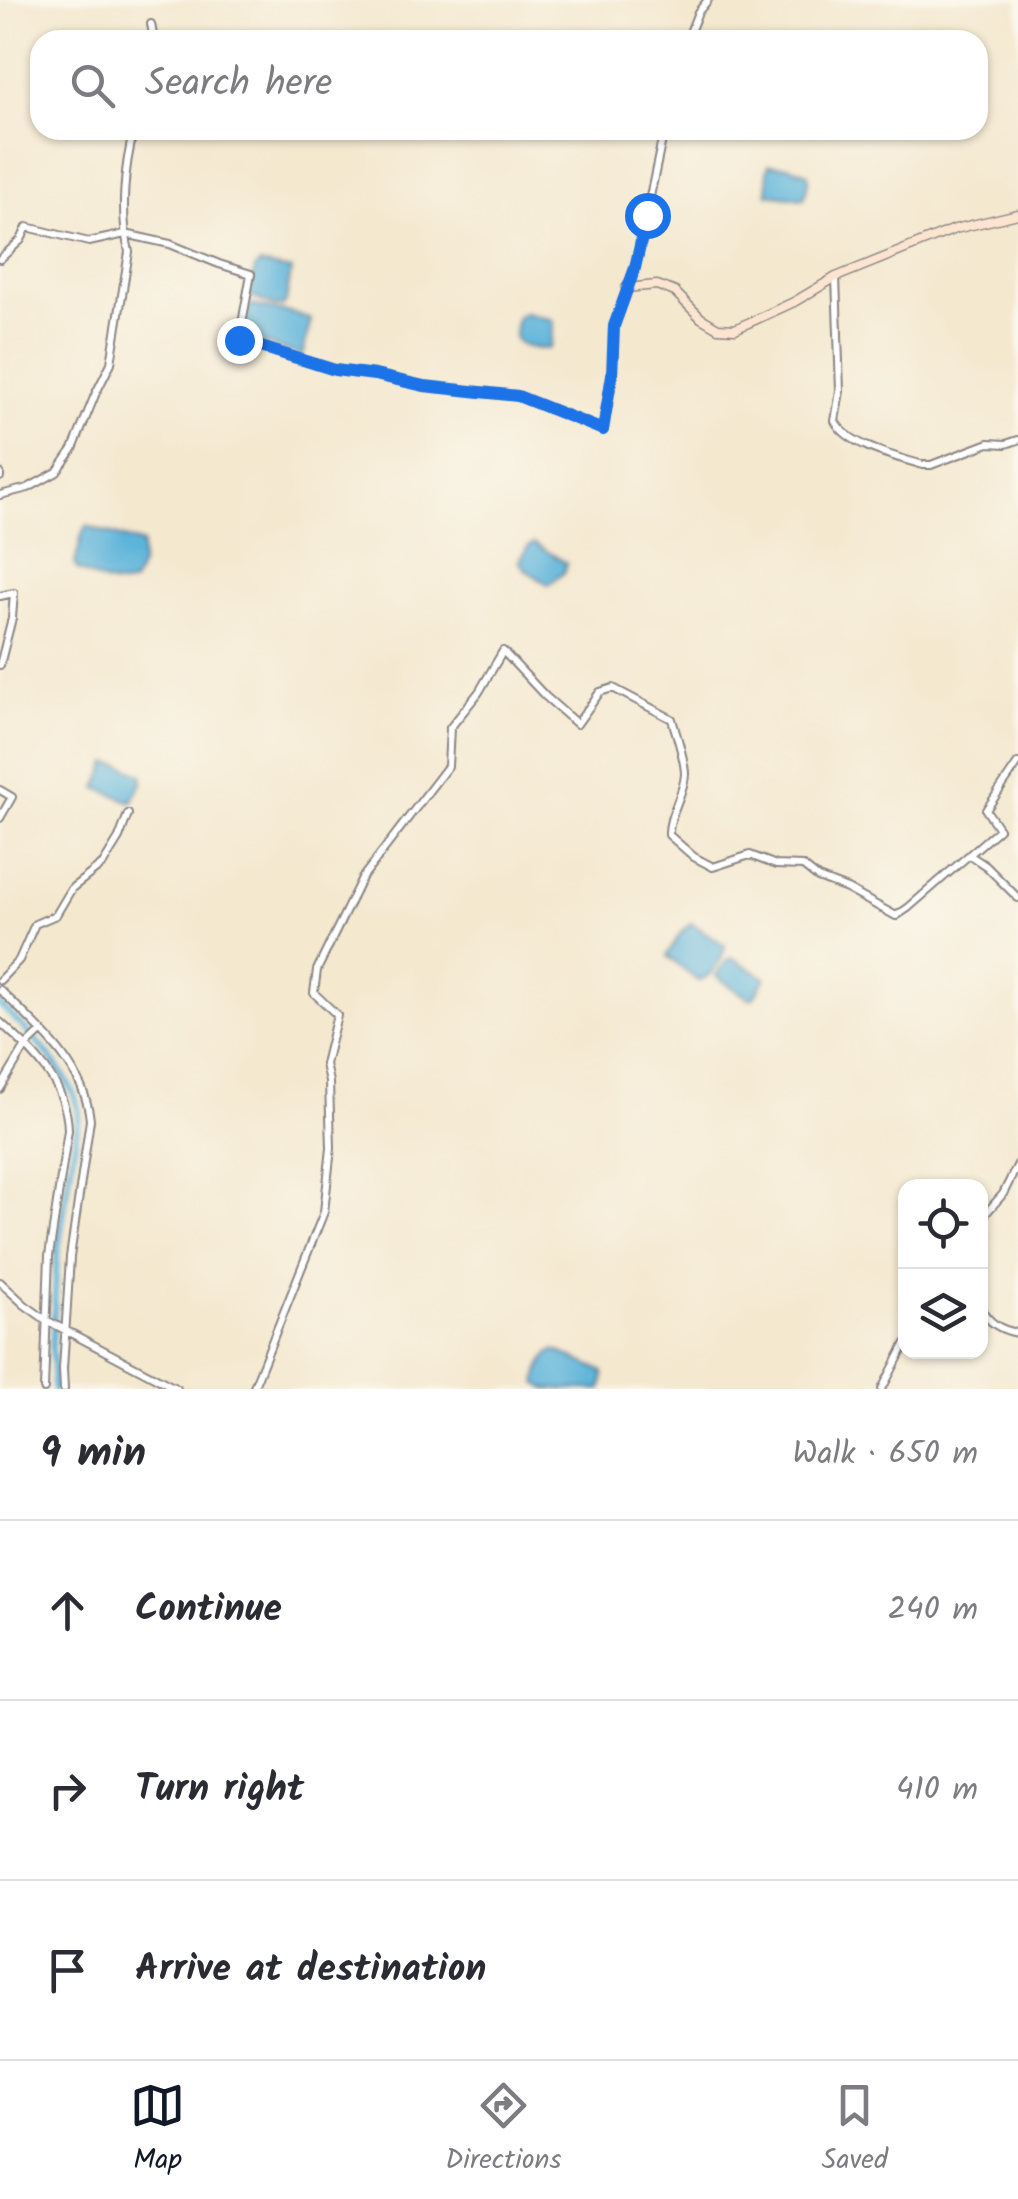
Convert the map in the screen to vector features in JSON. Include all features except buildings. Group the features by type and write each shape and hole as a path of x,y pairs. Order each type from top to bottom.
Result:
{"street":[{"path":"692,30 698,12 708,0"},
{"path":"151,24 152,30"},
{"path":"0,495 28,488 57,472 74,450 95,395 112,364 129,252 125,234 126,163 132,140"},
{"path":"0,259 21,240 26,226 89,242 125,234 170,244 251,274 239,340 335,370 424,386 518,396 603,430 612,375 614,326 635,268 662,140"},
{"path":"626,288 657,286 675,292 701,318 718,328 734,328 794,302 836,276 955,229 1018,214"},
{"path":"836,276 840,391 835,421 843,433 867,446 923,465 989,443 1018,440"},
{"path":"0,596 14,594 0,665"},
{"path":"253,1389 324,1212 331,1148 324,1064 337,1014 314,993 317,970 362,878 448,766 450,728 480,692 503,651 577,724 600,692 613,688 672,719 685,773 674,815 668,823 669,835 694,857 713,868 750,855 776,865 803,866 818,878 896,916 1000,830 986,810 1018,764"},
{"path":"0,790 12,797 0,818"},
{"path":"0,980 19,960 35,924 56,916 72,888 104,864 128,814"},
{"path":"971,856 1018,898"},
{"path":"0,990 42,1030 86,1092 90,1120 70,1257 64,1389"},
{"path":"0,1022 26,1046 68,1108 49,1256 44,1389"},
{"path":"0,1089 26,1046 42,1030"},
{"path":"988,1211 1003,1194 1018,1164"},
{"path":"0,1282 46,1320 177,1389"},
{"path":"988,1319 1000,1328 1018,1332"},
{"path":"882,1389 898,1358"}],"water":[{"path":"769,165 789,166 807,173 804,199 768,194"},
{"path":"259,264 291,270 283,306 249,296"},
{"path":"251,305 311,320 302,356 245,337"},
{"path":"525,313 553,320 550,348 532,348 516,340 518,316"},
{"path":"87,526 142,544 141,565 133,583 111,584 77,569 75,564"},
{"path":"534,543 566,563 564,572 549,585 519,561"},
{"path":"108,763 142,775 143,781 132,802 97,788"},
{"path":"691,923 725,945 716,967 698,981 667,956"},
{"path":"733,958 766,978 753,998 716,976"},
{"path":"555,1350 602,1371 602,1389 547,1389 538,1384 542,1365"}],"waterway":[{"path":"0,1005 60,1070 76,1100 79,1115 57,1255 54,1389"}],"route":[{"path":"239,340 335,370 424,386 518,396 603,430 612,375 614,326 635,268 647,215"}]}
